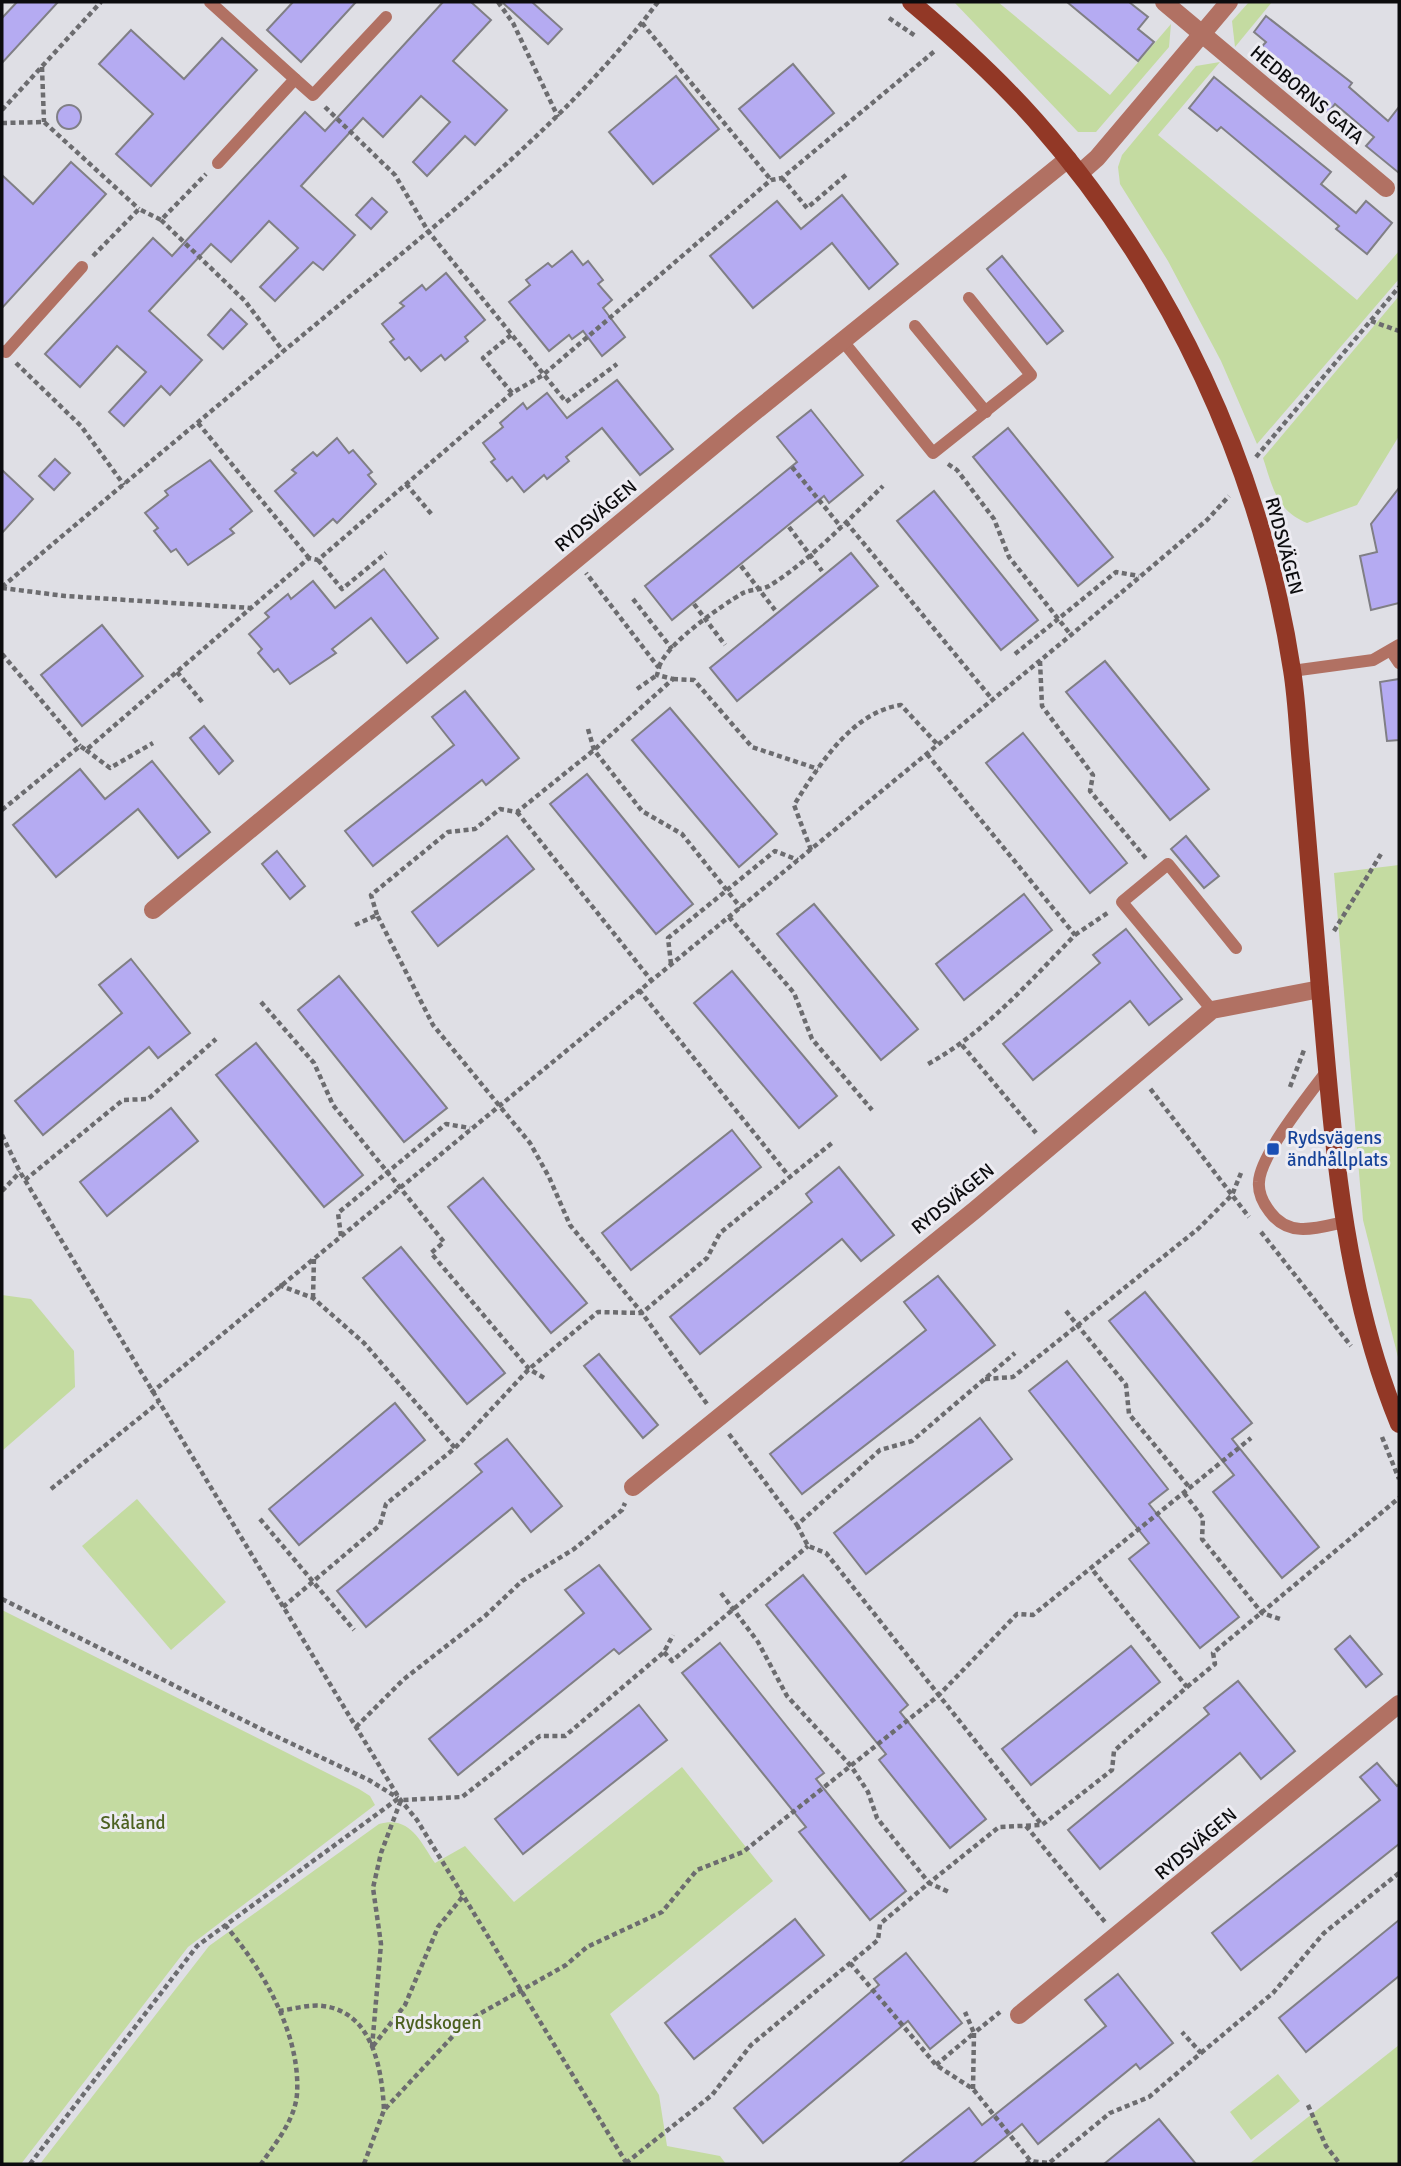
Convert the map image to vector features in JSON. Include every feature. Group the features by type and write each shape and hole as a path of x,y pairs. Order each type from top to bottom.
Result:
{"street":[{"name":"RYDSVÄGEN","path":"911,2 989,71 1074,166 1139,257 1177,323 1222,421 1252,472 1293,671 1326,1072 1344,1222 1370,1340 1399,1424"},
{"name":"HEDBORNS GATA","path":"1164,2 1386,188"},
{"path":"1074,166 1097,158 1229,2"},
{"name":"RYDSVÄGEN","path":"153,910 842,340 1074,166"},
{"name":"RYDSVÄGEN","path":"634,1487 1212,1010 1320,989"},
{"name":"RYDSVÄGEN","path":"1019,2015 1399,1704"}],"lane":[{"path":"210,2 313,95 386,17"},
{"path":"218,163 295,79"},
{"path":"4,352 82,267"},
{"path":"842,340 933,453 1031,375 969,298"},
{"path":"915,326 986,412"},
{"path":"1293,671 1373,660 1395,648 1399,663"},
{"path":"1212,1010 1122,902 1168,864 1236,948"},
{"path":"1326,1072 1261,1169 1259,1192 1273,1216 1291,1228 1304,1230 1344,1222"}],"path":[{"path":"2,110 101,2"},
{"path":"498,2 513,23 558,117"},
{"path":"2,588 428,231 558,117 658,2"},
{"path":"889,18 946,58"},
{"path":"642,23 771,180"},
{"path":"318,560 512,393 543,375 771,180 782,178 936,50"},
{"path":"42,66 44,122"},
{"path":"313,95 395,175 428,231 566,402 617,363"},
{"path":"2,123 44,122 139,209 161,220 244,301 283,351"},
{"path":"161,220 218,163"},
{"path":"782,178 807,208 846,175"},
{"path":"82,267 139,209"},
{"path":"151,1393 1040,661 1207,520 1252,472 1256,457 1399,287"},
{"path":"1371,321 1399,331"},
{"path":"511,335 483,358 512,393"},
{"path":"4,352 81,426 124,485"},
{"path":"198,423 309,558 318,560 342,589 386,553"},
{"path":"1251,444 1256,457 1252,472"},
{"path":"933,453 957,470 994,519 1009,557 1071,635"},
{"path":"792,467 841,527"},
{"path":"406,484 433,516"},
{"path":"1226,484 1233,507"},
{"path":"637,689 657,675 662,658 705,620 746,592 768,587 841,527 883,485"},
{"path":"846,522 992,699"},
{"path":"789,527 822,571"},
{"path":"2,810 177,672 309,558"},
{"path":"576,560 659,668"},
{"path":"741,566 775,610"},
{"path":"1015,654 1116,572 1140,576"},
{"path":"2,588 65,596 251,608"},
{"path":"633,599 672,649"},
{"path":"694,604 726,645"},
{"path":"2,654 83,748 110,768 153,743"},
{"path":"1040,661 1042,706 1093,775 1090,791 1158,872"},
{"path":"177,672 202,703"},
{"path":"657,675 694,680 752,747 818,769"},
{"path":"517,812 594,750 673,679"},
{"path":"811,850 794,805 818,769 857,723 884,708 901,705 938,745"},
{"path":"588,729 594,750 642,811 682,834 741,908"},
{"path":"927,754 1075,935"},
{"path":"651,980 517,812 500,809 475,829 449,832 371,895 377,915 433,1025 499,1104 543,1166 570,1225 642,1314 797,1525 808,1546 826,1553 1042,1825"},
{"path":"671,964 668,938 775,850 799,860"},
{"path":"1331,921 1332,934 1381,853"},
{"path":"928,1064 962,1045 989,1022 1075,935 1122,902"},
{"path":"355,925 377,915"},
{"path":"729,917 794,993 811,1039 872,1110"},
{"path":"639,990 788,1175"},
{"path":"261,1002 314,1063 333,1105 444,1241 430,1253 529,1369 546,1379"},
{"path":"24,1180 123,1100 148,1099 216,1039"},
{"path":"962,1045 1048,1148"},
{"path":"1287,1093 1304,1046"},
{"path":"1138,1072 1352,1347 1356,1359"},
{"path":"341,1236 338,1213 446,1124 471,1128"},
{"path":"2,1135 24,1180 151,1393 400,1799 417,1820 464,1895 627,2164 712,2095 751,2045 878,1940 880,1924 929,1883 999,1827 1042,1825 1112,1770 1114,1751 1215,1664 1213,1653 1399,1498"},
{"path":"283,1607 380,1525 386,1504 455,1448 529,1369 598,1312 642,1314 707,1258 720,1233 788,1175 832,1143"},
{"path":"985,1379 1013,1377 1079,1327 1198,1229 1232,1195 1244,1163"},
{"path":"2,1191 20,1172"},
{"path":"313,1298 314,1258"},
{"path":"279,1286 313,1298 364,1343 455,1448"},
{"path":"1066,1311 1126,1385 1129,1414 1190,1488"},
{"path":"797,1525 880,1450 912,1441 1015,1353"},
{"path":"51,1489 158,1403"},
{"path":"1381,1433 1399,1479"},
{"path":"384,2110 467,2021 566,1965 587,1947 662,1912 697,1870 743,1852 938,1696 1017,1614 1033,1615 1251,1438"},
{"path":"356,1727 404,1679 485,1616 522,1581 573,1549 622,1510 634,1487"},
{"path":"1184,1493 1203,1518 1202,1539 1262,1613 1280,1619"},
{"path":"260,1519 354,1630"},
{"path":"664,1652 672,1661 808,1546"},
{"path":"1091,1568 1187,1687"},
{"path":"721,1593 758,1642 788,1696 851,1766 868,1792 877,1818 929,1883 949,1892"},
{"path":"2,1599 369,1780 400,1799 462,1797 540,1736 565,1736 664,1652 673,1635"},
{"path":"30,2164 185,1959 225,1925 400,1799"},
{"path":"372,2047 381,1944 373,1888 381,1853 400,1799"},
{"path":"1025,1825 1117,1936"},
{"path":"850,1963 936,2064 973,2090 1030,2163 1049,2163 1110,2113 1149,2097 1273,1993 1324,1933 1399,1873"},
{"path":"372,2047 405,2005 438,1927 464,1895"},
{"path":"225,1925 268,1985 295,2061 297,2095 284,2131 261,2164"},
{"path":"936,2064 1010,2004 1019,2015"},
{"path":"279,2011 323,2006 347,2014 368,2035 382,2075 384,2110 365,2164"},
{"path":"965,2012 974,2033 973,2090"},
{"path":"1182,2032 1201,2053"},
{"path":"1308,2105 1326,2146 1340,2164"}],"green space":[{"path":"954,2 998,2 1110,95 1171,24 1169,47 1096,132 1078,132"},
{"path":"1249,2 1272,2 1235,47 1232,21"},
{"path":"1220,62 1158,135 1357,300 1399,251 1399,279 1257,444 1221,361 1168,261 1120,184 1118,167 1122,155 1196,66"},
{"path":"1399,296 1399,436 1357,505 1307,523 1288,512 1282,505 1263,458"},
{"path":"1399,865 1399,1361 1363,1220 1334,873"},
{"path":"2,1295 31,1299 74,1351 75,1387 2,1451"},
{"path":"137,1499 226,1602 171,1650 82,1546"},
{"name":"Skåland","path":"2,1610 359,1789 370,1796 375,1805 188,1947 21,2164 2,2164"},
{"name":"Rydskogen","path":"682,1767 773,1881 610,2014 659,2095 667,2146 720,2156 726,2164 40,2164 209,1946 379,1824 399,1823 406,1827 419,1839 435,1863 465,1846 514,1902"},
{"path":"1399,2045 1399,2164 1249,2164"},
{"path":"1278,2074 1300,2101 1251,2140 1230,2112"}],"building":[{"path":"17,2 58,2 2,63 2,18"},
{"path":"293,2 356,2 301,62 267,30"},
{"path":"443,2 471,2 491,20 453,61 507,110 475,145 465,136 427,176 413,162 450,122 421,96 383,137 363,118 301,186 355,235 323,270 313,262 275,301 260,287 298,248 269,221 231,262 211,244 149,311 202,360 170,395 161,386 124,426 109,412 146,372 117,346 80,387 45,354 153,238 172,256 305,112 325,131"},
{"path":"502,2 532,2 562,29 548,44"},
{"path":"1067,2 1129,2 1148,17 1138,29 1154,42 1138,61"},
{"path":"1266,16 1352,83 1349,87 1388,121 1399,107 1399,173 1366,146 1374,137 1335,104 1328,113 1256,53 1266,42 1254,32"},
{"path":"131,30 184,79 222,38 257,70 151,186 116,154 153,114 99,64"},
{"path":"793,64 834,113 780,158 739,109"},
{"path":"676,76 719,129 653,184 609,132"},
{"path":"1214,77 1331,172 1321,184 1356,213 1366,201 1392,223 1367,254 1336,229 1339,226 1221,127 1217,131 1189,108"},
{"path":"69,105 77,109 81,117 77,125 69,129 61,125 57,117 61,109"},
{"path":"71,162 106,194 2,308 2,175 33,204"},
{"path":"842,195 898,264 869,289 832,243 753,308 710,256 777,201 801,229"},
{"path":"372,198 387,212 371,229 356,215"},
{"path":"572,251 583,265 588,261 603,280 598,284 612,300 603,308 625,337 602,356 583,331 572,339 569,335 549,351 509,302 530,285 526,280 548,263 552,267"},
{"path":"1002,256 1063,331 1047,344 987,269"},
{"path":"446,273 485,320 465,337 468,341 445,360 441,355 421,371 409,357 405,360 390,342 394,339 382,324 404,306 400,303 422,285 426,290"},
{"path":"231,309 247,324 223,349 208,335"},
{"path":"617,380 673,449 640,475 602,428 566,457 569,461 547,479 544,475 524,492 512,477 507,481 491,462 495,459 483,443 503,427 500,423 523,403 527,409 547,393 567,418"},
{"path":"811,410 863,475 829,503 824,496 672,620 645,586 797,462 777,437"},
{"path":"1008,428 1113,557 1078,586 973,457"},
{"path":"337,438 349,453 353,450 372,472 368,475 376,484 337,523 333,519 314,536 275,491 296,473 292,470 313,452 317,456"},
{"path":"55,459 70,473 54,490 39,476"},
{"path":"210,460 252,511 230,529 234,533 188,565 176,549 171,552 154,531 158,528 145,513 168,495 165,491"},
{"path":"2,470 33,499 2,533"},
{"path":"1399,488 1399,603 1371,610 1360,556 1377,552 1371,524"},
{"path":"934,491 1038,620 1001,650 897,521"},
{"path":"851,553 878,586 737,701 710,668"},
{"path":"384,569 438,638 407,663 371,618 332,649 336,653 290,684 278,669 274,672 258,653 262,649 249,634 269,617 265,613 288,594 291,599 313,581 335,608"},
{"path":"102,625 143,676 82,726 41,675"},
{"path":"1105,661 1209,789 1170,820 1066,692"},
{"path":"1399,679 1399,740 1387,741 1380,682"},
{"path":"465,691 519,758 486,785 482,780 373,866 345,831 454,745 432,717"},
{"path":"670,708 777,834 739,867 632,740"},
{"path":"204,726 233,761 219,774 190,738"},
{"path":"1023,733 1127,863 1090,893 986,763"},
{"path":"152,761 210,832 178,858 138,809 56,877 13,825 80,769 105,799"},
{"path":"587,774 693,904 656,934 550,804"},
{"path":"507,836 534,869 438,946 412,912"},
{"path":"1186,836 1219,876 1204,888 1171,849"},
{"path":"277,851 305,886 290,899 262,864"},
{"path":"1024,894 1052,930 964,1000 936,964"},
{"path":"814,904 918,1029 881,1060 777,934"},
{"path":"1126,929 1182,999 1149,1025 1130,1001 1033,1080 1003,1044 1100,963 1093,955"},
{"path":"131,959 190,1033 158,1058 149,1047 43,1135 15,1101 122,1013 99,985"},
{"path":"732,971 837,1096 799,1128 694,1003"},
{"path":"339,976 447,1108 404,1142 298,1010"},
{"path":"256,1043 363,1175 324,1207 216,1075"},
{"path":"171,1108 198,1141 107,1216 80,1182"},
{"path":"732,1130 761,1167 631,1270 602,1233"},
{"path":"839,1167 894,1235 861,1261 842,1239 700,1354 670,1317 812,1202 806,1194"},
{"path":"483,1178 587,1303 551,1333 448,1207"},
{"path":"401,1247 505,1373 467,1404 363,1278"},
{"path":"938,1276 995,1345 802,1494 770,1454 926,1330 904,1302"},
{"path":"1145,1292 1252,1423 1232,1439 1319,1547 1282,1578 1213,1492 1234,1475 1109,1321"},
{"path":"599,1354 658,1425 643,1438 584,1366"},
{"path":"1067,1361 1168,1489 1149,1504 1239,1617 1200,1648 1129,1559 1149,1543 1029,1391"},
{"path":"395,1403 425,1440 299,1545 269,1509"},
{"path":"980,1418 1012,1459 866,1574 834,1533"},
{"path":"507,1439 562,1506 531,1532 512,1508 366,1627 337,1591 482,1472 475,1464"},
{"path":"599,1565 651,1629 619,1654 614,1649 458,1775 429,1739 584,1613 565,1590"},
{"path":"803,1575 908,1705 900,1712 986,1819 950,1848 879,1760 886,1754 766,1605"},
{"path":"1350,1636 1382,1674 1366,1687 1335,1649"},
{"path":"720,1643 824,1773 816,1779 906,1891 870,1920 799,1832 806,1827 682,1673"},
{"path":"1131,1646 1160,1682 1031,1785 1002,1749"},
{"path":"1238,1681 1295,1751 1261,1779 1240,1753 1100,1869 1068,1830 1209,1714 1204,1708"},
{"path":"639,1705 667,1740 523,1854 495,1819"},
{"path":"1377,1763 1397,1786 1399,1784 1399,1844 1241,1970 1212,1933 1380,1800 1360,1777"},
{"path":"795,1919 824,1955 694,2059 665,2023"},
{"path":"1399,1920 1399,1976 1306,2052 1279,2018"},
{"path":"906,1953 962,2023 930,2049 908,2021 763,2143 734,2108 879,1985 874,1979"},
{"path":"1118,1974 1173,2043 1140,2069 1136,2064 1038,2144 1022,2124 972,2164 899,2164 969,2108 982,2125 1106,2026 1085,2000"},
{"path":"1159,2119 1196,2164 1104,2164"}],"place":[{"name":"Rydsvägens ändhållplats","path":"1273,1149"}]}
